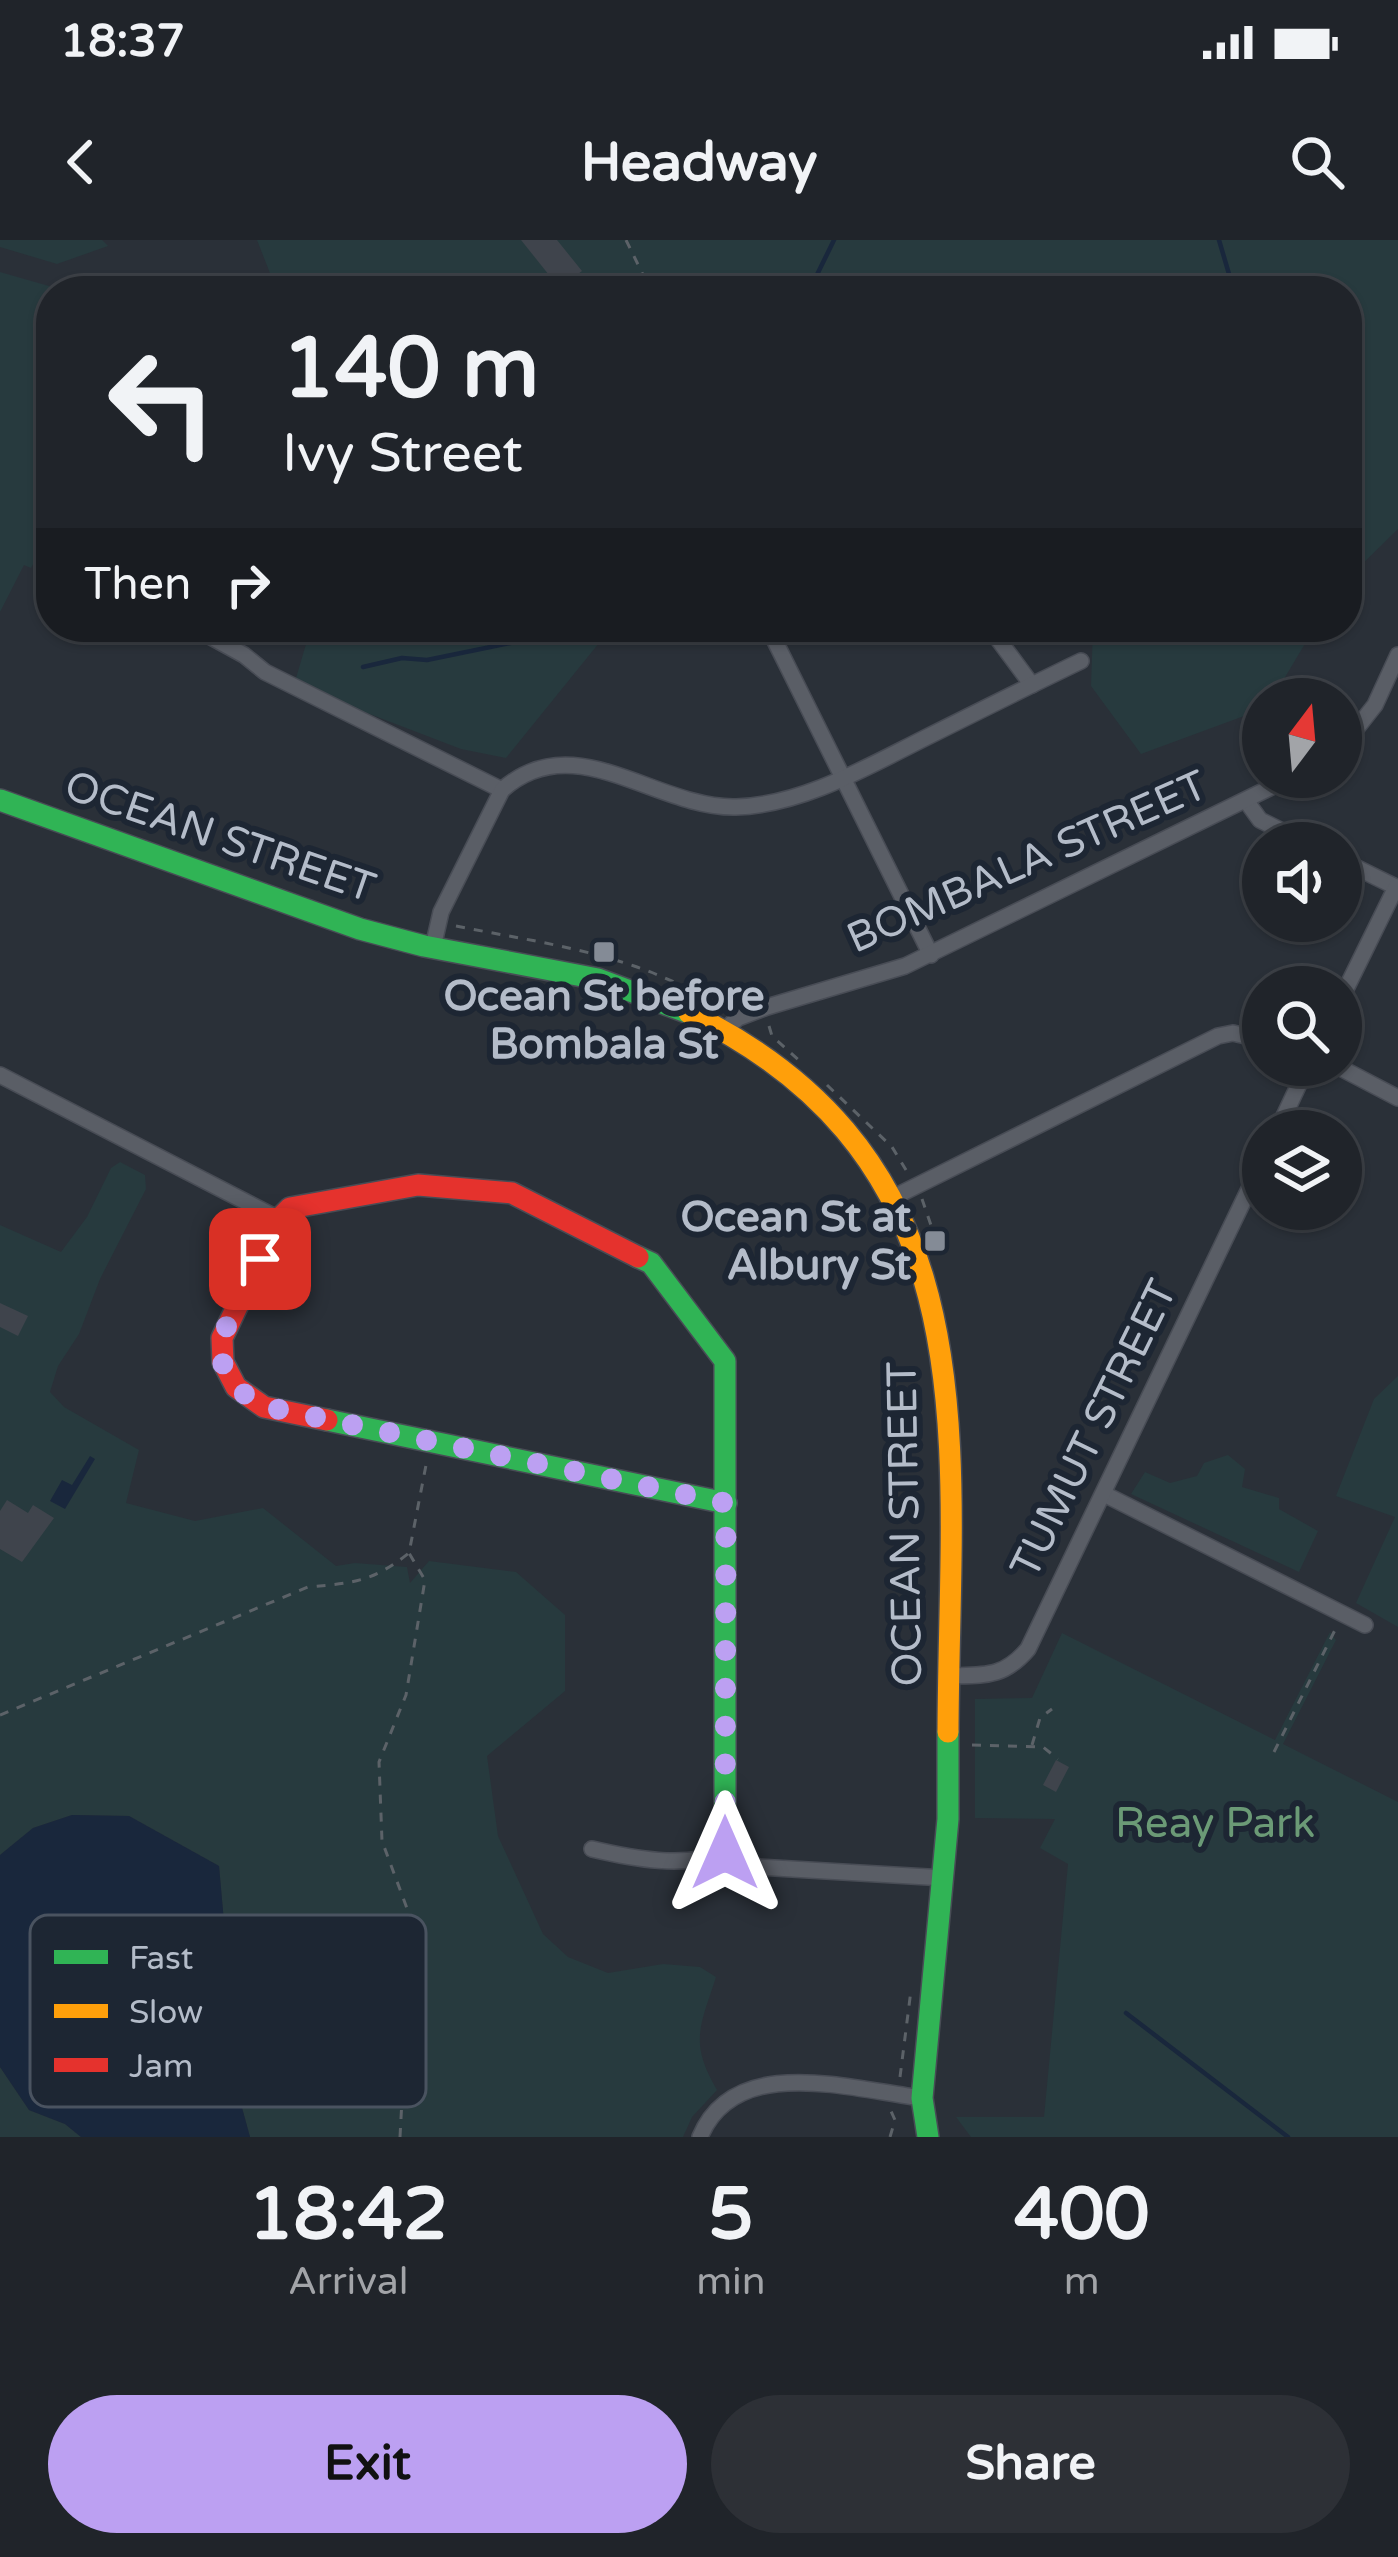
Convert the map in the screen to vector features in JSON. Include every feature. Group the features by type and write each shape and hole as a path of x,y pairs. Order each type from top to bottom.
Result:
{"street":[{"path":"220,642 265,672 502,790"},
{"path":"776,642 931,955"},
{"path":"1000,642 1032,685"},
{"path":"1362,721 1398,655"},
{"path":"433,947 441,912 502,790 537,767 586,765 706,804 756,805 844,779 1081,661"},
{"name":"BOMBALA STREET","path":"723,1030 766,1007 931,955 1254,798"},
{"name":"OCEAN STREET","path":"0,800 356,927 625,986 723,1030 788,1076 858,1149 892,1198 919,1262 949,1398 945,1878 922,2098 928,2137"},
{"path":"1247,802 1264,822"},
{"path":"1357,966 1397,888 1362,870"},
{"path":"892,1198 1218,1036 1242,1035"},
{"path":"0,1076 279,1219"},
{"path":"1362,1079 1398,1098"},
{"path":"725,1853 726,1503 725,1361 651,1263 512,1193 418,1185 290,1208 279,1219 222,1338 220,1358 226,1376 238,1393 263,1406 726,1503"},
{"name":"TUMUT STREET","path":"949,1676 992,1674 1012,1667 1028,1649 1242,1204"},
{"path":"1104,1494 1364,1624"},
{"path":"592,1849 631,1858 702,1862 725,1853 759,1867 945,1878"},
{"path":"700,2137 719,2108 740,2092 763,2085 790,2083 922,2098"}],"path":[{"path":"626,240 644,276"},
{"path":"409,1915 382,1841 379,1762 406,1695 425,1580 409,1553 431,1442"},
{"path":"0,1715 308,1587 362,1583 409,1553"},
{"path":"1274,1752 1342,1613"},
{"path":"1032,1746 1040,1718 1052,1708"},
{"path":"972,1745 1043,1747 1058,1759"},
{"path":"890,2137 896,2120 891,2104"},
{"path":"400,2137 402,2107"}],"green space":[{"path":"0,240 102,240 108,246 57,264 0,247"},
{"path":"257,240 1398,240 1398,529 1362,564 1362,276 271,276"},
{"path":"0,272 36,282 36,558 31,568 24,565 0,612"},
{"path":"307,642 600,642 506,758 461,749 294,685"},
{"path":"1092,642 1306,642 1285,678 1242,678 1242,717 1141,754 1091,686"},
{"path":"120,1162 145,1175 146,1189 100,1279 79,1334 58,1366 50,1392 64,1407 139,1450 126,1503 195,1521 263,1508 336,1566 407,1567 410,1583 429,1561 516,1572 565,1615 565,1691 487,1756 498,1836 543,1934 568,1957 608,1973 663,1964 700,1967 716,1977 700,2046 717,2090 692,2117 683,2137 250,2137 242,2107 426,2107 426,1915 223,1915 219,1866 129,1816 72,1815 33,1828 0,1855 0,1225 61,1252 87,1217 111,1168"},
{"path":"1398,1376 1398,1627 1356,1603 1395,1517 1336,1496 1374,1399"},
{"path":"1228,1455 1245,1469 1242,1487 1279,1498 1279,1509 1318,1531 1299,1572 1131,1494 1145,1472 1170,1483 1197,1476 1204,1463"},
{"name":"Reay Park","path":"1330,1632 1336,1640 1283,1744 1398,1802 1398,2137 971,2137 956,2117 1044,2117 1068,1864 1040,1848 1055,1819 975,1818 975,1699 1032,1698 1062,1633 1275,1740"},
{"path":"0,2067 29,2110 65,2124 81,2137 0,2137"}],"water":[{"path":"90,1456 95,1459 65,1509 50,1501 62,1480 72,1485"},
{"path":"72,1815 129,1816 219,1866 223,1915 30,1915 30,2107 242,2107 250,2137 81,2137 65,2124 29,2110 0,2067 0,1855 33,1828"}],"building":[{"path":"521,240 557,240 582,271 575,276 549,275"},
{"path":"0,1303 28,1316 18,1336 0,1327"},
{"path":"7,1500 28,1513 33,1505 54,1518 22,1562 0,1549 0,1511"},
{"path":"1056,1760 1069,1767 1056,1792 1043,1785"}],"waterway":[{"path":"816,276 834,240"},
{"path":"1219,240 1230,276"},
{"path":"363,667 515,642"},
{"path":"1126,2013 1288,2137"}],"traffic: fast":[{"path":"0,800 360,929 598,979 689,1013"},
{"path":"638,1257 651,1263 725,1361 725,1853"},
{"path":"327,1420 726,1503"},
{"path":"928,2137 922,2098 948,1819 948,1732"}],"traffic: slow":[{"path":"689,1013 789,1075 860,1148 907,1231 934,1322 948,1418 948,1732"}],"traffic: jam":[{"path":"327,1420 264,1407 236,1387 223,1362 222,1338 279,1219 290,1208 418,1185 512,1193 638,1257"}],"place":[{"name":"Ocean St before Bombala St","path":"604,952"},
{"name":"Ocean St at Albury St","path":"935,1241"}],"route":[{"path":"260,1259 222,1338 220,1358 238,1393 263,1406 726,1503 725,1853"}]}
